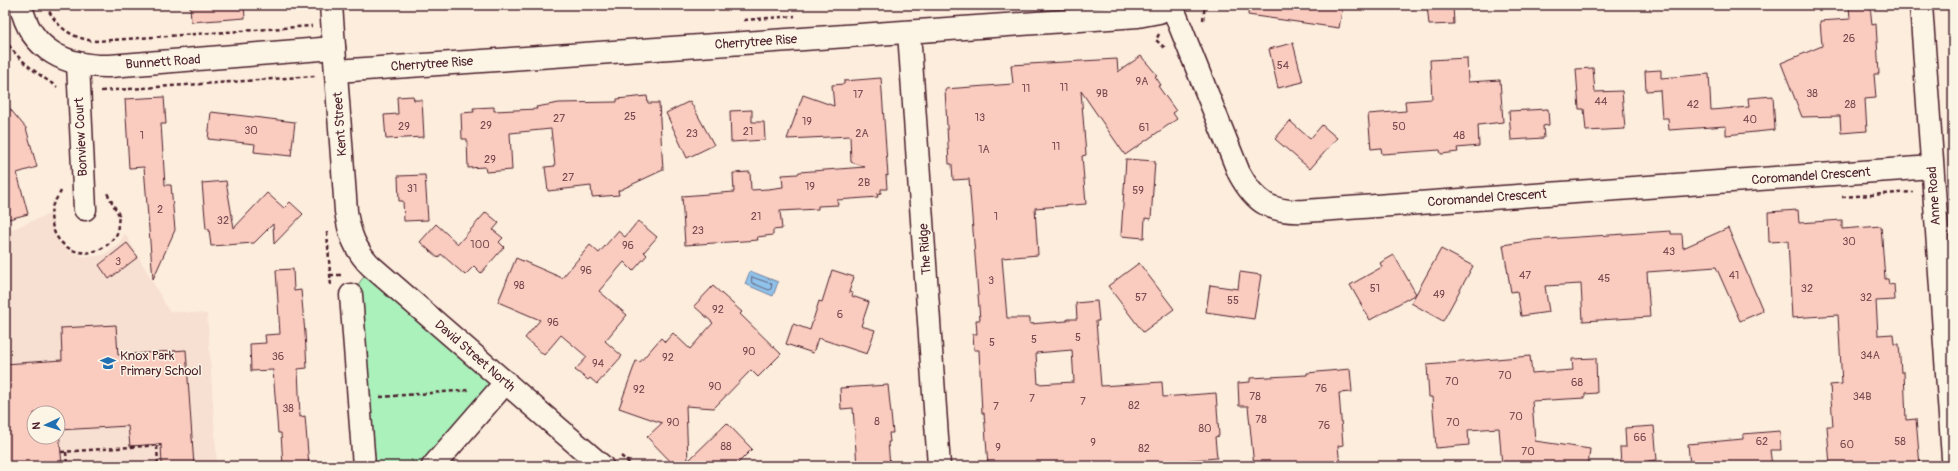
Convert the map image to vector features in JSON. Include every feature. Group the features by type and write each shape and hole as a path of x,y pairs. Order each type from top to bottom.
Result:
{"street":[{"name":"Bunnett Road","path":"21,5 28,27 38,41 62,59 78,64 110,66 334,48"},
{"name":"Kent Street","path":"331,5 334,48 322,72 348,227 353,242"},
{"name":"Anne Road","path":"1921,5 1953,458"},
{"name":"Coromandel Crescent","path":"1172,6 1241,178 1250,192 1261,202 1281,210 1313,211 1932,167"},
{"name":"Cherrytree Rise","path":"322,72 1138,16 1159,12 1172,6"},
{"name":"The Ridge","path":"909,32 939,466"},
{"name":"Bonview Court","path":"78,64 85,209"},
{"name":"David Street North","path":"353,242 364,259 371,266 602,466"},
{"path":"341,293 364,466"},
{"path":"433,466 506,382"}],"path":[{"path":"46,5 50,16 65,32 84,40 96,41 312,26"},
{"path":"1205,5 1202,20 1205,27"},
{"path":"1198,19 1202,20"},
{"path":"5,39 29,68 58,87"},
{"path":"316,84 322,72"},
{"path":"96,88 100,91 322,72"},
{"path":"327,228 341,293"},
{"path":"379,397 469,390"},
{"path":"61,452 161,445"},
{"path":"157,446 158,466"},
{"path":"66,452 67,466"}],"shaded area":[{"name":"Knox Park Primary School","path":"52,213 52,226 59,242 70,252 86,257 103,255 118,245 125,233 169,311 207,314 217,466 5,466 5,232"}],"green space":[{"path":"371,266 506,382 433,466 364,466 351,295"}],"water":[{"path":"750,271 778,282 773,296 745,284"}],"building":[{"path":"190,5 244,5 245,18 191,22"},
{"path":"1249,5 1343,5 1339,28 1248,15"},
{"path":"1427,5 1453,5 1454,24 1429,25"},
{"path":"1849,5 1870,5 1872,25 1876,24 1879,74 1874,74 1876,98 1865,99 1867,131 1841,133 1840,116 1802,117 1781,63 1822,46 1820,21 1850,19"},
{"path":"1293,43 1303,82 1278,88 1269,49"},
{"path":"1141,56 1157,75 1155,76 1161,85 1158,86 1176,111 1173,113 1177,119 1125,155 1081,91 1086,155 1082,156 1086,204 1035,208 1038,255 1002,258 1007,318 1030,318 1030,324 1067,321 1067,319 1077,319 1076,303 1097,301 1099,321 1096,321 1101,386 1162,382 1163,397 1216,393 1219,436 1215,437 1217,458 1167,462 1167,464 1147,466 988,466 984,413 982,413 979,350 974,350 973,334 977,334 976,320 980,320 969,179 953,180 952,164 949,164 945,89 1013,84 1011,65 1117,59 1118,72","holes":["1072,350 1074,382 1038,384 1036,353"]},
{"path":"1467,58 1468,82 1500,80 1503,122 1478,125 1479,146 1457,148 1458,152 1441,154 1440,150 1382,154 1381,148 1371,149 1368,114 1406,111 1405,101 1432,99 1430,60"},
{"path":"1593,68 1595,92 1622,91 1625,129 1586,131 1584,109 1579,109 1576,69"},
{"path":"1661,70 1661,78 1709,74 1711,110 1749,107 1748,98 1773,96 1775,130 1726,135 1726,126 1669,130 1668,118 1662,118 1660,90 1646,91 1645,71"},
{"path":"881,78 888,176 886,175 887,189 881,189 881,193 877,194 878,197 837,200 838,205 818,206 818,209 780,211 782,229 773,230 773,235 757,237 758,240 685,245 682,196 734,192 733,173 750,172 751,190 783,187 782,175 798,174 799,172 865,167 851,162 850,136 787,139 803,95 834,106 832,85 844,84 844,81"},
{"path":"413,96 414,100 422,100 424,137 386,139 384,115 398,114 397,97"},
{"path":"647,96 648,103 659,103 663,170 618,191 619,195 592,197 591,186 548,191 545,167 555,166 551,129 510,133 512,170 486,172 485,167 468,168 467,139 462,139 461,113 474,112 473,108 494,107 494,111 537,109 536,107 559,103 617,102 617,99"},
{"path":"164,97 166,124 161,124 165,185 171,185 175,230 153,279 144,167 129,168 125,99"},
{"path":"690,101 714,145 687,158 666,113"},
{"path":"5,103 26,128 37,167 17,173 28,214 5,220"},
{"path":"1548,109 1549,125 1543,126 1544,138 1511,140 1509,111"},
{"path":"752,110 752,122 764,122 765,140 731,142 730,111"},
{"path":"211,112 295,122 291,156 254,152 255,144 208,139"},
{"path":"1290,121 1310,139 1322,125 1337,138 1310,169 1275,139"},
{"path":"1126,159 1155,161 1151,219 1145,218 1144,238 1121,236"},
{"path":"425,175 428,220 404,221 403,201 399,201 398,176"},
{"path":"226,181 234,228 267,193 284,208 290,202 303,214 274,244 273,224 254,243 211,246 209,229 206,229 202,183"},
{"path":"1798,210 1799,223 1842,220 1842,229 1881,226 1885,279 1888,279 1889,285 1894,284 1895,300 1876,301 1878,335 1893,334 1894,344 1899,344 1901,372 1904,372 1906,420 1916,419 1920,466 1830,466 1827,426 1833,426 1830,385 1842,384 1838,315 1792,318 1788,241 1769,242 1768,212"},
{"path":"486,212 499,223 493,230 503,238 499,242 504,247 481,273 474,266 465,275 441,254 438,258 420,242 436,224 458,244"},
{"path":"638,221 657,237 644,252 647,255 633,271 624,262 599,291 627,315 605,341 622,356 597,384 590,378 588,380 575,370 587,357 561,335 544,355 525,338 540,320 498,302 516,258 562,278 590,245 599,253 618,231 625,237"},
{"path":"1728,228 1763,311 1740,321 1716,267 1647,272 1650,317 1583,321 1581,284 1545,286 1549,312 1521,316 1517,291 1511,292 1503,245 1533,240 1671,231 1671,234 1682,234 1683,248"},
{"path":"127,243 138,257 109,279 99,265"},
{"path":"1441,249 1473,266 1443,321 1411,303"},
{"path":"1394,255 1416,294 1370,320 1350,285 1382,267 1380,263"},
{"path":"1139,263 1174,309 1143,332 1108,286"},
{"path":"293,269 294,291 301,290 305,333 307,368 298,369 300,417 305,416 309,466 283,466 281,433 278,433 273,370 251,371 250,344 266,343 265,335 280,334 276,270"},
{"path":"832,270 854,277 849,292 853,293 852,296 869,302 861,326 875,330 867,354 818,338 813,353 786,344 793,324 810,330 819,301 822,302"},
{"path":"1240,272 1261,275 1254,319 1206,312 1210,285 1238,289"},
{"path":"713,286 742,312 740,314 781,354 758,377 751,370 714,408 686,406 688,461 727,423 752,449 735,466 675,466 647,437 662,423 619,408 636,361 640,362 661,338 665,342 673,333 690,349 713,323 694,306"},
{"path":"116,325 118,355 186,350 194,466 162,466 161,444 130,446 128,426 66,430 66,405 26,405 26,445 60,445 62,466 5,466 5,364 62,360 61,328"},
{"path":"1530,356 1532,373 1573,370 1572,359 1596,358 1597,393 1585,394 1585,398 1532,401 1535,441 1590,449 1588,466 1502,466 1499,428 1468,430 1469,445 1436,448 1432,397 1429,397 1427,365"},
{"path":"1350,369 1352,392 1339,393 1343,445 1338,446 1340,466 1254,466 1248,406 1239,406 1238,383 1250,382 1250,378 1307,375 1307,373"},
{"path":"888,385 893,433 889,433 890,442 888,442 890,466 857,466 853,408 841,409 840,388"},
{"path":"1654,426 1657,460 1648,461 1648,466 1621,466 1620,447 1626,447 1625,428"},
{"path":"1780,431 1781,450 1770,450 1772,466 1690,466 1688,444 1743,439 1743,434"}],"place":[{"name":"Knox Park Primary School","path":"108,363"}]}
